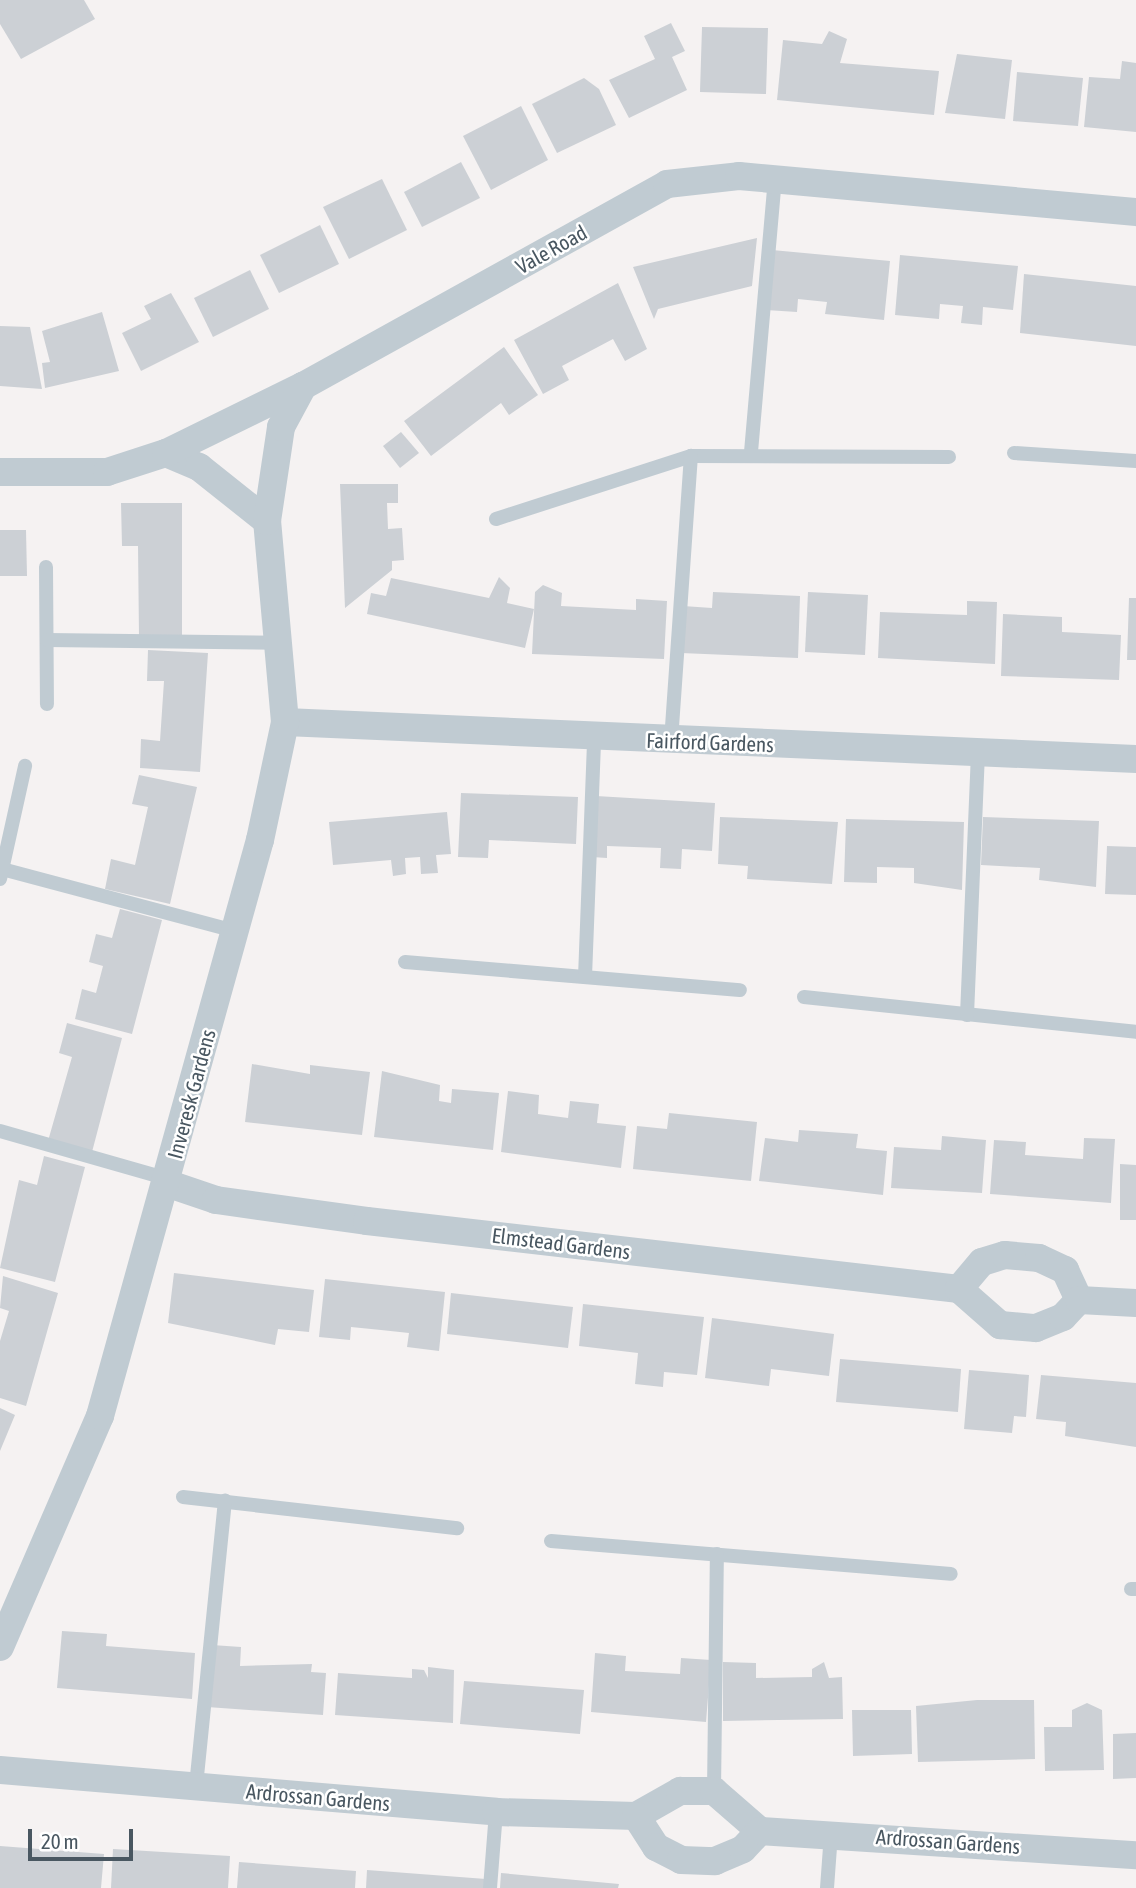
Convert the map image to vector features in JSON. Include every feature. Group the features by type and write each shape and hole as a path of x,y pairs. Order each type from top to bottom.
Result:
{"street":[{"name":"Vale Road","path":"0,472 107,472 166,453 303,386 667,184 775,179 1136,212"},
{"name":"Inveresk Gardens","path":"4,1629 100,1416 235,930 285,722 267,521 281,427 303,386"},
{"path":"166,453 199,467 267,521"},
{"name":"Fairford Gardens","path":"285,722 594,738 978,750 1136,759"},
{"name":"Elmstead Gardens","path":"167,1181 216,1200 353,1219 958,1289"},
{"path":"1079,1300 1065,1270 1039,1258 1005,1255 982,1262 958,1289 1000,1325 1036,1328 1063,1317 1079,1300 1136,1303"},
{"name":"Ardrossan Gardens","path":"0,1770 496,1812 636,1816"},
{"path":"680,1791 714,1791 760,1831 743,1849 715,1861 681,1860 656,1847 636,1816 680,1791"},
{"name":"Ardrossan Gardens","path":"760,1831 831,1832 1136,1856"}],"lane":[{"path":"751,452 775,179"},
{"path":"496,519 691,456 751,452 949,457"},
{"path":"1013,453 1136,461"},
{"path":"671,741 691,456"},
{"path":"46,567 47,704"},
{"path":"47,640 279,643"},
{"path":"585,977 594,738"},
{"path":"967,1015 978,750"},
{"path":"25,766 1,874 235,930"},
{"path":"405,962 740,990"},
{"path":"804,997 1136,1032"},
{"path":"0,1131 167,1181"},
{"path":"183,1497 457,1528"},
{"path":"196,1786 225,1500"},
{"path":"551,1541 951,1574"},
{"path":"714,1791 717,1554"},
{"path":"490,1888 496,1812"},
{"path":"827,1888 831,1832"}],"building":[{"path":"0,0 84,0 95,19 21,59 0,24"},
{"path":"671,23 685,51 672,57 687,90 629,118 609,80 655,59 644,36"},
{"path":"702,27 768,28 766,94 700,92"},
{"path":"829,31 847,39 840,63 939,71 934,115 777,100 783,40 822,44"},
{"path":"957,54 1012,60 1005,119 945,113"},
{"path":"1122,61 1136,63 1136,132 1084,127 1089,77 1120,79"},
{"path":"1017,72 1083,78 1078,126 1013,121"},
{"path":"584,78 599,89 616,125 557,153 532,104"},
{"path":"521,106 548,160 491,190 463,136"},
{"path":"461,162 480,198 422,227 404,192"},
{"path":"382,179 407,230 349,259 323,207"},
{"path":"320,225 339,264 279,293 260,255"},
{"path":"757,238 752,286 658,309 654,319 633,267"},
{"path":"772,250 890,261 884,320 825,314 827,302 798,299 797,312 766,310"},
{"path":"900,255 1018,266 1013,310 983,307 982,325 961,323 963,306 940,304 939,319 895,315"},
{"path":"250,270 269,309 213,337 194,298"},
{"path":"1024,274 1136,286 1136,346 1020,333"},
{"path":"618,283 647,349 625,361 613,339 562,366 569,380 543,394 514,340"},
{"path":"171,293 199,342 141,371 122,333 151,319 144,306"},
{"path":"102,312 119,371 45,388 42,363 50,362 42,331"},
{"path":"0,326 30,327 42,389 0,386"},
{"path":"504,347 538,395 509,415 501,403 431,456 404,421"},
{"path":"401,432 419,453 400,468 383,446"},
{"path":"340,484 398,484 398,503 387,503 388,529 402,528 404,560 392,561 392,570 345,608"},
{"path":"121,503 182,503 182,637 139,637 138,546 122,546"},
{"path":"0,530 26,530 27,576 0,576"},
{"path":"499,577 510,588 507,603 534,609 525,648 367,614 371,593 386,596 391,578 489,598"},
{"path":"543,585 562,593 561,606 636,610 636,599 667,601 664,659 532,654 535,592"},
{"path":"713,592 800,596 798,658 681,653 683,606 712,608"},
{"path":"808,592 868,595 865,655 805,652"},
{"path":"1129,598 1136,598 1136,660 1127,660"},
{"path":"967,601 997,602 995,664 878,658 880,612 967,615"},
{"path":"1003,614 1062,617 1062,632 1121,635 1119,680 1001,676"},
{"path":"148,650 208,653 200,772 140,768 141,739 160,741 164,681 147,681"},
{"path":"139,775 197,787 170,904 105,889 111,859 135,865 148,807 132,804"},
{"path":"461,793 578,797 576,844 489,840 488,858 458,857"},
{"path":"596,796 715,803 712,851 682,849 681,869 660,868 661,848 607,846 607,858 592,857"},
{"path":"447,812 451,854 436,855 438,873 421,874 420,857 405,858 406,874 393,876 391,860 333,865 329,822"},
{"path":"720,817 838,822 832,884 747,879 748,866 718,864"},
{"path":"983,817 1099,821 1096,887 1039,880 1040,868 981,865"},
{"path":"846,819 964,822 962,890 914,883 914,868 877,867 877,883 844,882"},
{"path":"1107,846 1136,847 1136,895 1105,894"},
{"path":"120,909 162,920 132,1034 75,1019 82,989 96,993 103,966 89,962 96,934 112,938"},
{"path":"67,1023 122,1038 92,1152 48,1141 72,1057 59,1053"},
{"path":"252,1064 310,1074 310,1065 370,1072 362,1135 245,1122"},
{"path":"382,1071 440,1085 439,1101 451,1103 452,1089 499,1093 493,1150 374,1137"},
{"path":"508,1091 539,1095 538,1114 568,1118 570,1101 599,1104 597,1123 626,1126 621,1168 501,1152"},
{"path":"669,1113 757,1122 751,1181 633,1169 637,1126 667,1129"},
{"path":"799,1130 858,1134 856,1148 887,1151 883,1195 759,1181 765,1138 798,1142"},
{"path":"942,1136 986,1140 982,1193 891,1188 894,1147 941,1150"},
{"path":"1084,1138 1115,1139 1111,1203 990,1194 994,1140 1026,1142 1025,1155 1083,1159"},
{"path":"44,1156 85,1167 55,1282 0,1268 19,1180 37,1185"},
{"path":"1120,1164 1136,1165 1136,1220 1120,1220"},
{"path":"174,1273 314,1290 309,1332 278,1329 275,1345 168,1323"},
{"path":"3,1276 58,1293 26,1406 0,1398 0,1341 9,1311 0,1308"},
{"path":"325,1279 445,1292 439,1351 407,1347 409,1333 351,1327 350,1340 319,1337"},
{"path":"451,1293 573,1307 568,1348 447,1334"},
{"path":"583,1304 704,1317 697,1375 664,1372 663,1387 635,1384 638,1353 579,1346"},
{"path":"712,1318 834,1334 829,1376 771,1369 769,1386 705,1378"},
{"path":"840,1359 961,1369 958,1412 836,1402"},
{"path":"969,1370 1029,1375 1026,1417 1014,1416 1012,1433 964,1429"},
{"path":"1041,1375 1136,1383 1136,1447 1065,1436 1066,1422 1036,1419"},
{"path":"0,1408 15,1415 0,1451"},
{"path":"62,1631 107,1634 106,1646 195,1653 192,1699 57,1688"},
{"path":"212,1645 241,1647 240,1666 312,1664 311,1672 326,1673 323,1715 207,1707"},
{"path":"595,1653 626,1656 625,1671 680,1674 681,1658 711,1660 706,1722 591,1712"},
{"path":"723,1662 756,1663 756,1678 812,1677 812,1669 824,1662 829,1678 842,1677 843,1719 723,1721"},
{"path":"428,1667 454,1670 453,1723 335,1715 338,1673 412,1678 412,1669 424,1670 428,1678"},
{"path":"464,1681 584,1690 580,1734 460,1724"},
{"path":"977,1700 1034,1700 1035,1759 918,1762 916,1706"},
{"path":"1087,1703 1102,1710 1104,1770 1045,1771 1044,1727 1072,1727 1072,1710"},
{"path":"852,1710 911,1710 912,1754 853,1756"},
{"path":"1136,1733 1136,1778 1113,1779 1113,1734"},
{"path":"0,1846 104,1854 101,1888 0,1888"},
{"path":"113,1849 230,1856 228,1888 111,1888"},
{"path":"239,1862 356,1871 355,1888 237,1888"},
{"path":"367,1870 486,1879 485,1888 366,1888"},
{"path":"501,1873 619,1884 618,1888 500,1888"}]}
